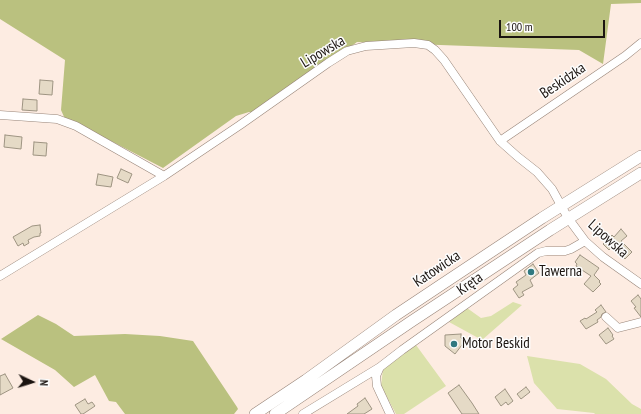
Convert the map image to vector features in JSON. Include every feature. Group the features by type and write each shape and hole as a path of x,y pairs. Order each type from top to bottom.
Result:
{"main road":[{"name":"Katowicka","path":"255,414 306,380 396,315 561,206 641,156"},
{"name":"Katowicka","path":"275,414 568,218 641,173"}],"street":[{"name":"Lipowska","path":"0,276 164,176 347,51 366,46 414,43 428,45 436,50 500,141 546,181 568,218 585,241 603,257 641,284"},
{"name":"Beskidzka","path":"500,141 619,60 641,43"},
{"path":"0,115 57,120 76,126 164,176"},
{"name":"Kręta","path":"303,414 380,367 538,253 565,251 585,241"},
{"path":"606,317 618,328 641,322"},
{"path":"380,367 376,376 377,386 390,414"}],"green space":[{"path":"0,0 641,0 641,3 611,4 603,64 579,50 357,42 263,113 249,112 236,116 163,168 84,127 65,119 61,110 65,60 0,19"},
{"path":"513,302 522,305 482,340 449,322 467,308 481,318 491,316"},
{"path":"38,315 56,324 74,336 125,334 160,336 193,341 238,409 234,414 125,414 116,402 109,401 95,375 74,387 55,370 1,339"},
{"path":"416,345 446,386 404,414 396,414 381,386 383,369"},
{"path":"527,356 580,364 606,379 632,404 641,409 641,414 595,414 557,409 534,383"}],"building":[{"path":"40,80 53,81 52,95 39,94"},
{"path":"23,99 37,100 37,111 22,110"},
{"path":"5,135 22,137 21,149 4,147"},
{"path":"34,142 47,143 46,156 33,155"},
{"path":"121,169 132,174 128,183 117,178"},
{"path":"98,174 113,177 111,187 96,185"},
{"path":"40,225 40,236 28,240 29,243 24,246 23,243 18,246 13,237 32,226"},
{"path":"621,229 627,236 621,241 632,252 625,259 613,246 609,250 603,244 612,235 614,237"},
{"path":"580,255 599,268 594,275 601,284 593,292 584,284 591,276 576,266 577,264 575,262"},
{"path":"533,264 539,273 530,280 533,286 522,292 524,295 519,298 513,289 518,285 516,282 526,275 524,271"},
{"path":"638,295 641,299 641,317 631,301"},
{"path":"601,305 606,312 597,320 598,322 586,329 580,321 597,312 595,310"},
{"path":"608,328 614,339 606,344 599,335"},
{"name":"Motor Beskid","path":"461,334 461,338 465,341 455,354 445,346 445,335"},
{"path":"5,374 13,388 0,395 0,376"},
{"path":"459,385 479,414 462,414 448,393"},
{"path":"526,387 530,392 521,399 517,394"},
{"path":"505,389 513,401 508,405 506,402 501,406 495,397"},
{"path":"365,398 372,409 364,414 347,414 358,406 357,404"},
{"path":"85,399 88,404 92,402 95,406 81,414 75,405"}],"place":[{"name":"Tawerna","path":"531,272"},
{"name":"Motor Beskid","path":"454,344"}]}
